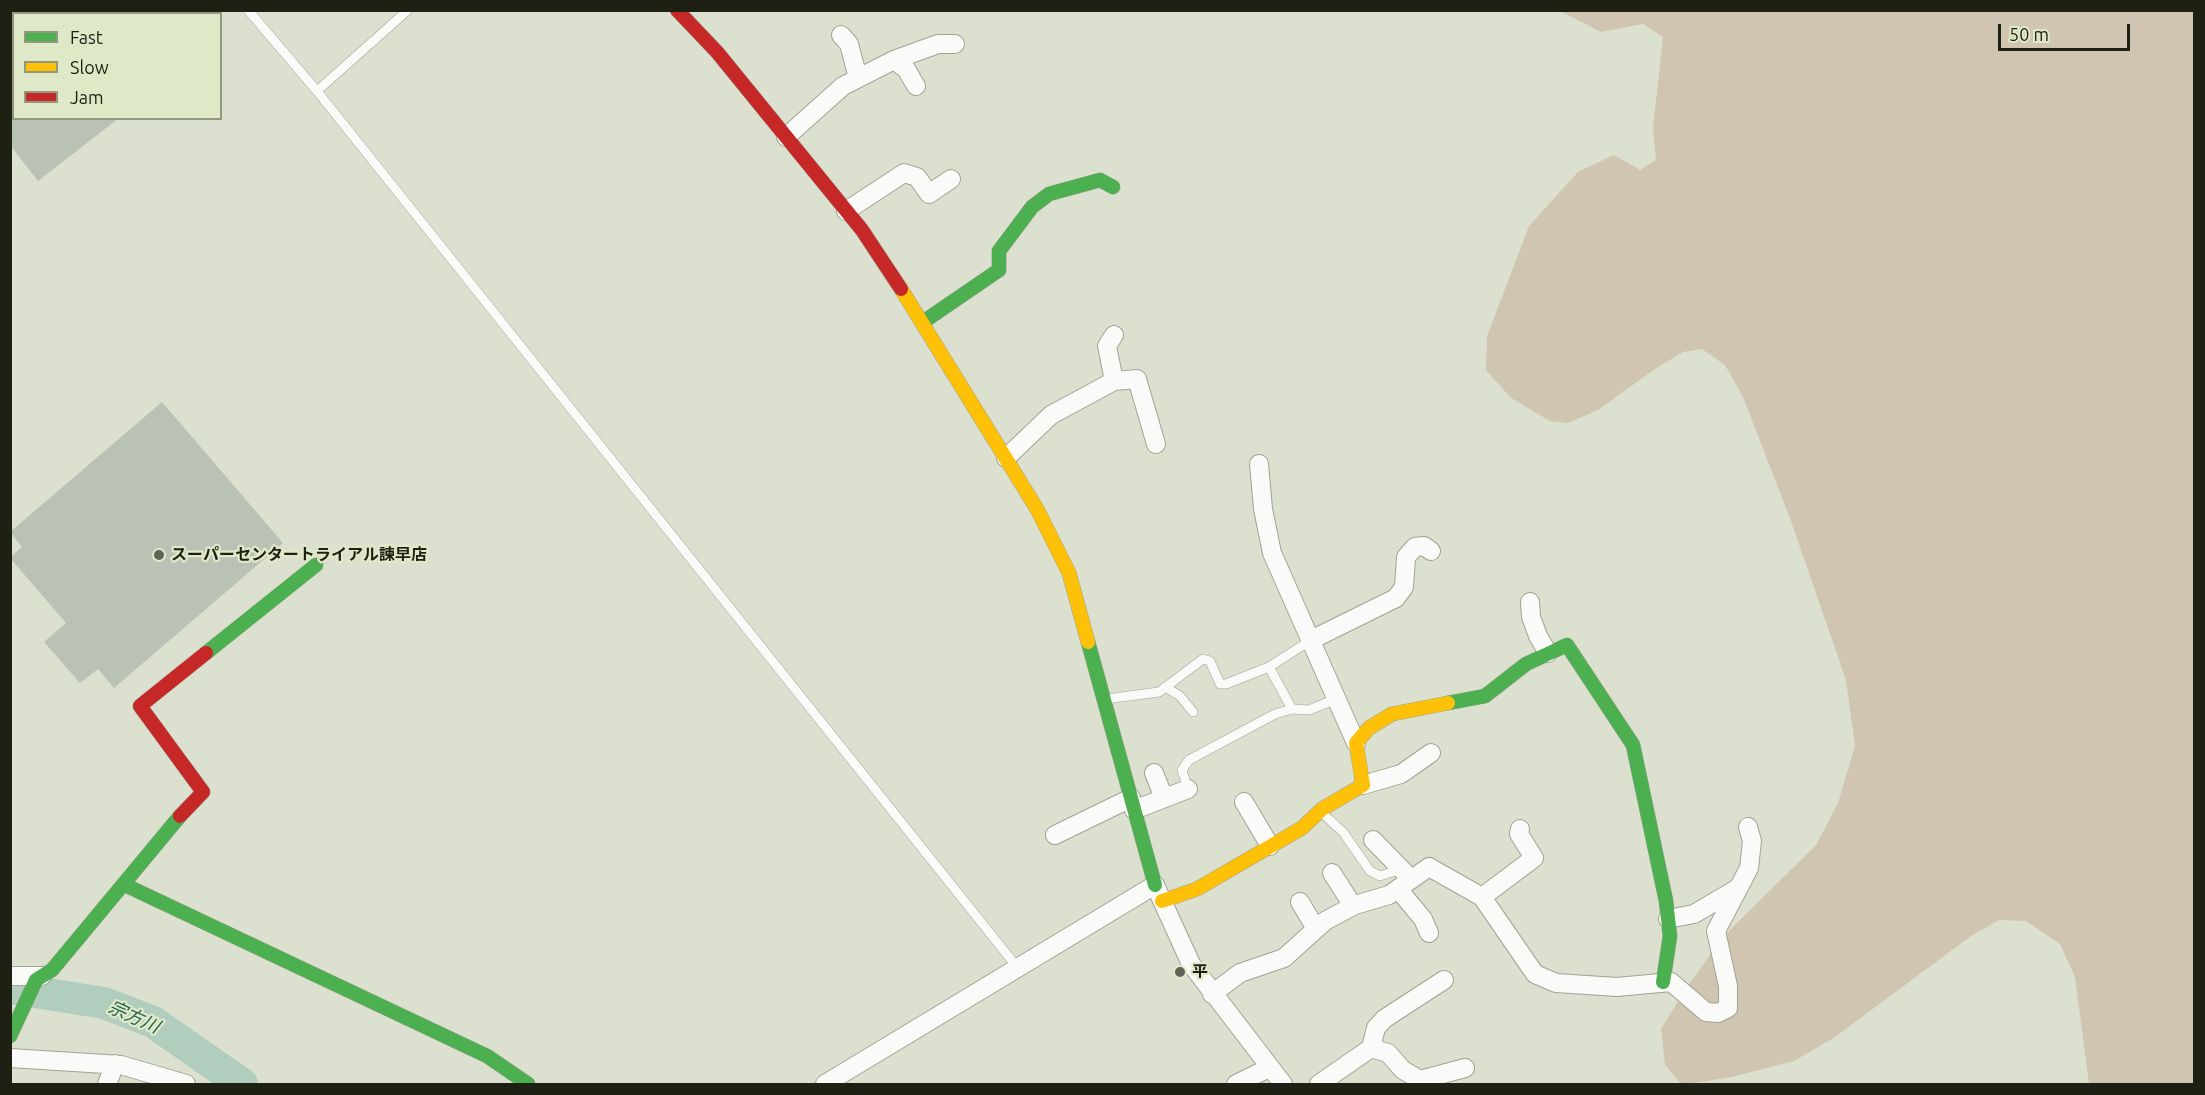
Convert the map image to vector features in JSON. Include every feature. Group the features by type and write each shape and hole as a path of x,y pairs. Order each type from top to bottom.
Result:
{"street":[{"path":"677,10 717,52 846,211 923,322 1036,509 1070,573 1158,893 1191,964 1283,1084"},
{"path":"841,35 849,44 858,78"},
{"path":"786,137 843,86 894,60 938,44 955,44"},
{"path":"894,60 906,69 916,86"},
{"path":"846,211 904,173 917,177 929,194 951,179"},
{"path":"923,322 999,270 999,251 1032,207 1049,194 1100,180 1113,187"},
{"path":"1114,335 1107,346 1114,381"},
{"path":"1006,458 1052,415 1114,381 1137,379 1156,444"},
{"path":"1259,464 1263,509 1272,553 1356,743 1363,785"},
{"path":"1311,640 1396,598 1404,587 1406,557 1415,547 1425,546 1431,551"},
{"path":"10,1036 39,978 52,970 125,885 172,824 203,792 140,706 316,566"},
{"path":"1530,602 1531,617 1548,653"},
{"path":"1356,743 1369,728 1392,714 1485,696 1526,664 1568,645 1634,745 1670,936 1663,982"},
{"path":"825,1084 1017,967 1158,893 1197,889 1302,828 1320,812 1363,785 1401,774 1431,753"},
{"path":"1154,773 1164,798"},
{"path":"1055,835 1133,804 1164,798 1188,789"},
{"path":"1244,802 1270,846"},
{"path":"1212,994 1240,974 1284,958 1316,929 1353,906 1389,895 1403,879 1429,867 1482,897 1535,974 1556,983 1617,987 1671,982 1706,1012 1718,1013 1728,1008 1728,986 1716,931 1749,868 1752,841 1748,827"},
{"path":"1482,897 1534,858 1519,834 1520,830"},
{"path":"1373,840 1403,879 1429,933"},
{"path":"1332,873 1353,906"},
{"path":"125,885 487,1056 528,1084"},
{"path":"1668,920 1694,914 1738,888"},
{"path":"1300,902 1316,929"},
{"path":"10,976 39,978"},
{"path":"1318,1084 1371,1048 1376,1028 1384,1019 1444,980"},
{"path":"1371,1048 1388,1053 1403,1070 1420,1080 1464,1068"},
{"path":"10,1058 115,1064 186,1084"},
{"path":"107,1084 115,1064"},
{"path":"1236,1084 1269,1068"}],"lane":[{"path":"248,10 318,91 1017,967"},
{"path":"318,91 408,10"},
{"path":"1104,700 1159,692 1203,659 1210,661 1220,684 1269,667 1311,640"},
{"path":"1269,667 1292,709"},
{"path":"1165,687 1180,696 1193,712"},
{"path":"1188,789 1182,770 1188,760 1275,714 1292,709 1309,710 1336,699"},
{"path":"1320,812 1343,832 1370,871 1380,876 1403,879"}],"shaded area":[{"path":"1560,11 2194,11 2194,1084 2089,1084 2075,977 2060,944 2026,921 1999,920 1971,936 1835,1037 1794,1061 1732,1077 1687,1084 1681,1084 1665,1065 1661,1029 1722,938 1816,845 1838,803 1855,746 1846,680 1791,521 1743,397 1725,365 1702,349 1683,352 1598,410 1568,423 1550,421 1511,398 1486,370 1487,336 1529,226 1578,172 1614,155 1640,170 1656,160 1653,128 1663,37 1643,24 1601,32"}],"building":[{"path":"10,118 12,120 116,120 38,181 10,145"},
{"path":"162,402 283,543 114,688 98,669 80,683 44,642 66,623 10,558 22,547 10,532"}],"waterway":[{"name":"宗方川","path":"10,988 104,1003 153,1022 242,1084"}],"traffic: fast":[{"path":"923,322 999,270 999,251 1032,207 1049,194 1100,180 1113,187"},
{"path":"206,653 316,565"},
{"path":"1088,642 1155,885"},
{"path":"1448,703 1485,696 1526,664 1567,645 1633,745 1666,901 1670,936 1663,982"},
{"path":"10,1036 36,980 52,970 180,816"},
{"path":"125,885 487,1056 528,1084"}],"traffic: slow":[{"path":"901,289 1037,509 1069,573 1088,642"},
{"path":"1162,901 1197,889 1302,828 1322,809 1363,785 1356,743 1369,728 1392,714 1448,703"}],"traffic: jam":[{"path":"677,10 717,52 862,230 901,289"},
{"path":"180,816 203,792 140,706 206,653"}],"place":[{"name":"スーパーセンタートライアル諫早店","path":"159,555"},
{"name":"平","path":"1180,972"}]}
